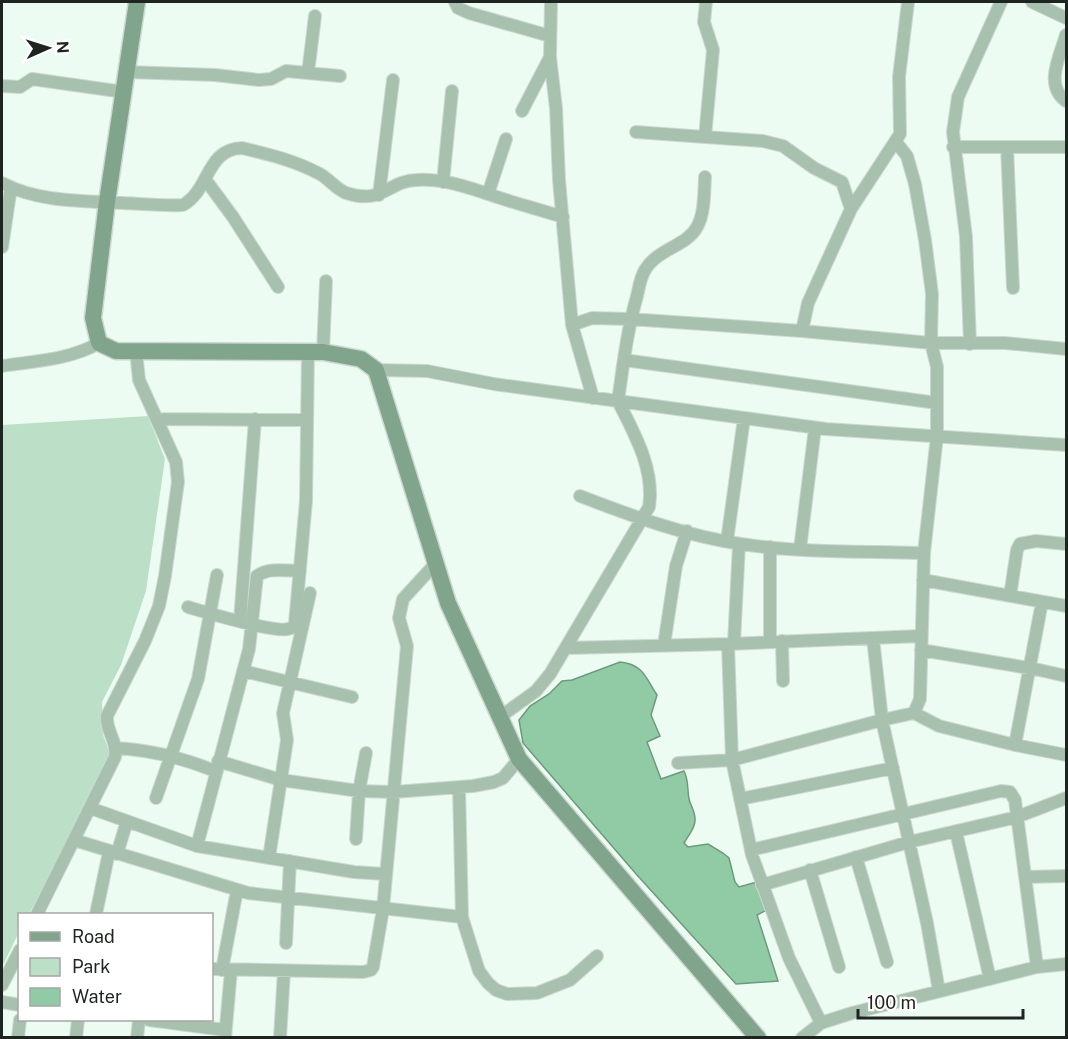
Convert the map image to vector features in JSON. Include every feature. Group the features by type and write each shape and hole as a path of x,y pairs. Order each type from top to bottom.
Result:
{"main road":[{"path":"137,2 107,202 93,318 99,343 116,351 316,352 361,359 376,370 448,603 519,759 758,1038"}],"street":[{"path":"455,2 458,8 469,13 550,36"},
{"path":"551,2 550,57 556,108 572,325 593,398"},
{"path":"705,137 713,50 704,22 706,2"},
{"path":"802,331 808,303 851,209 896,142 900,128 900,77 908,2"},
{"path":"970,344 966,237 953,147 953,132 958,97 1001,2"},
{"path":"1032,2 1066,18"},
{"path":"308,73 315,16"},
{"path":"1066,35 1054,71 1057,90 1066,101"},
{"path":"522,111 550,57"},
{"path":"127,72 215,75 259,80 271,80 286,71 340,76"},
{"path":"2,86 20,87 33,79 124,92"},
{"path":"379,195 393,80"},
{"path":"443,182 452,91"},
{"path":"636,132 763,141 783,146 814,168 842,182 851,209"},
{"path":"488,194 506,139"},
{"path":"896,142 907,156 915,184 931,273 931,344 937,367 937,436 924,553 920,699 914,713"},
{"path":"953,147 1066,147"},
{"path":"1006,147 1013,288"},
{"path":"2,247 6,185 36,195 107,202 183,205 191,200 217,159 224,152 233,148 242,148 295,161 324,177 345,193 379,195 402,183 415,180 443,182 563,217"},
{"path":"500,717 536,691 550,674 649,507 652,492 638,440 618,401 630,319 643,272 663,251 687,238 697,227 702,214 705,177"},
{"path":"205,179 278,287"},
{"path":"188,607 246,623 283,630 293,627 296,617 306,501 307,420 326,281"},
{"path":"572,325 592,318 630,319 802,331 931,344 1005,343 1066,349"},
{"path":"2,366 68,357 99,343"},
{"path":"38,913 115,757 114,739 106,726 107,716 146,641 159,606 165,576 178,482 176,462 140,380 136,351"},
{"path":"624,360 937,402"},
{"path":"376,370 427,371 494,384 815,428 1066,445"},
{"path":"158,418 307,420"},
{"path":"744,418 733,543 732,760 751,850 762,885 789,957 821,1023"},
{"path":"197,846 243,671 255,419"},
{"path":"800,549 815,428"},
{"path":"580,496 642,519 733,543 800,549 924,553"},
{"path":"664,645 676,566 687,531"},
{"path":"1010,596 1017,550 1020,544 1036,541 1066,544"},
{"path":"770,547 776,642 783,681"},
{"path":"222,970 363,972 371,970 377,953 383,909 407,646 399,618 403,599 436,563"},
{"path":"246,623 257,576 272,571 300,571"},
{"path":"156,798 198,679 217,576"},
{"path":"923,580 1066,606"},
{"path":"269,858 287,740 283,713 310,593"},
{"path":"1015,745 1042,602"},
{"path":"567,648 921,636"},
{"path":"873,638 882,720 927,923 939,990"},
{"path":"921,650 1066,676"},
{"path":"243,671 352,697"},
{"path":"678,764 732,760 914,713 939,726 1015,745 1066,754"},
{"path":"116,748 137,749 281,780 359,791 394,792 494,782 503,778 519,759"},
{"path":"356,839 359,791 366,753"},
{"path":"740,799 893,768"},
{"path":"459,787 462,917 479,971 488,983 496,990 507,994 550,990 570,980 597,957"},
{"path":"751,850 902,813 1006,791 1013,794 1037,967"},
{"path":"762,885 909,842 1017,817 1066,798"},
{"path":"90,808 197,846 354,872 385,874"},
{"path":"97,913 113,853 127,821"},
{"path":"956,831 990,979"},
{"path":"74,840 248,893 462,917"},
{"path":"856,857 887,962"},
{"path":"285,943 290,861"},
{"path":"810,870 839,967"},
{"path":"1026,878 1066,876"},
{"path":"154,1021 225,1034 222,970 237,890"},
{"path":"2,985 18,954"},
{"path":"802,1038 821,1023 852,1013 1037,967 1066,964"},
{"path":"280,1038 284,971"},
{"path":"2,1002 18,1005"},
{"path":"18,1038 20,1021"},
{"path":"76,1038 78,1021"},
{"path":"137,1038 139,1021"}],"green space":[{"path":"148,416 165,459 146,591 121,665 102,702 103,735 111,756 30,913 18,913 18,934 2,967 2,425"}],"water":[{"path":"620,662 628,663 639,669 657,695 651,715 660,736 647,742 661,779 684,771 686,775 695,821 684,843 688,847 708,844 723,853 729,858 735,882 739,887 757,882 767,910 757,915 778,981 736,984 637,875 523,743 519,720 530,706 549,694 562,681 572,680"}]}
